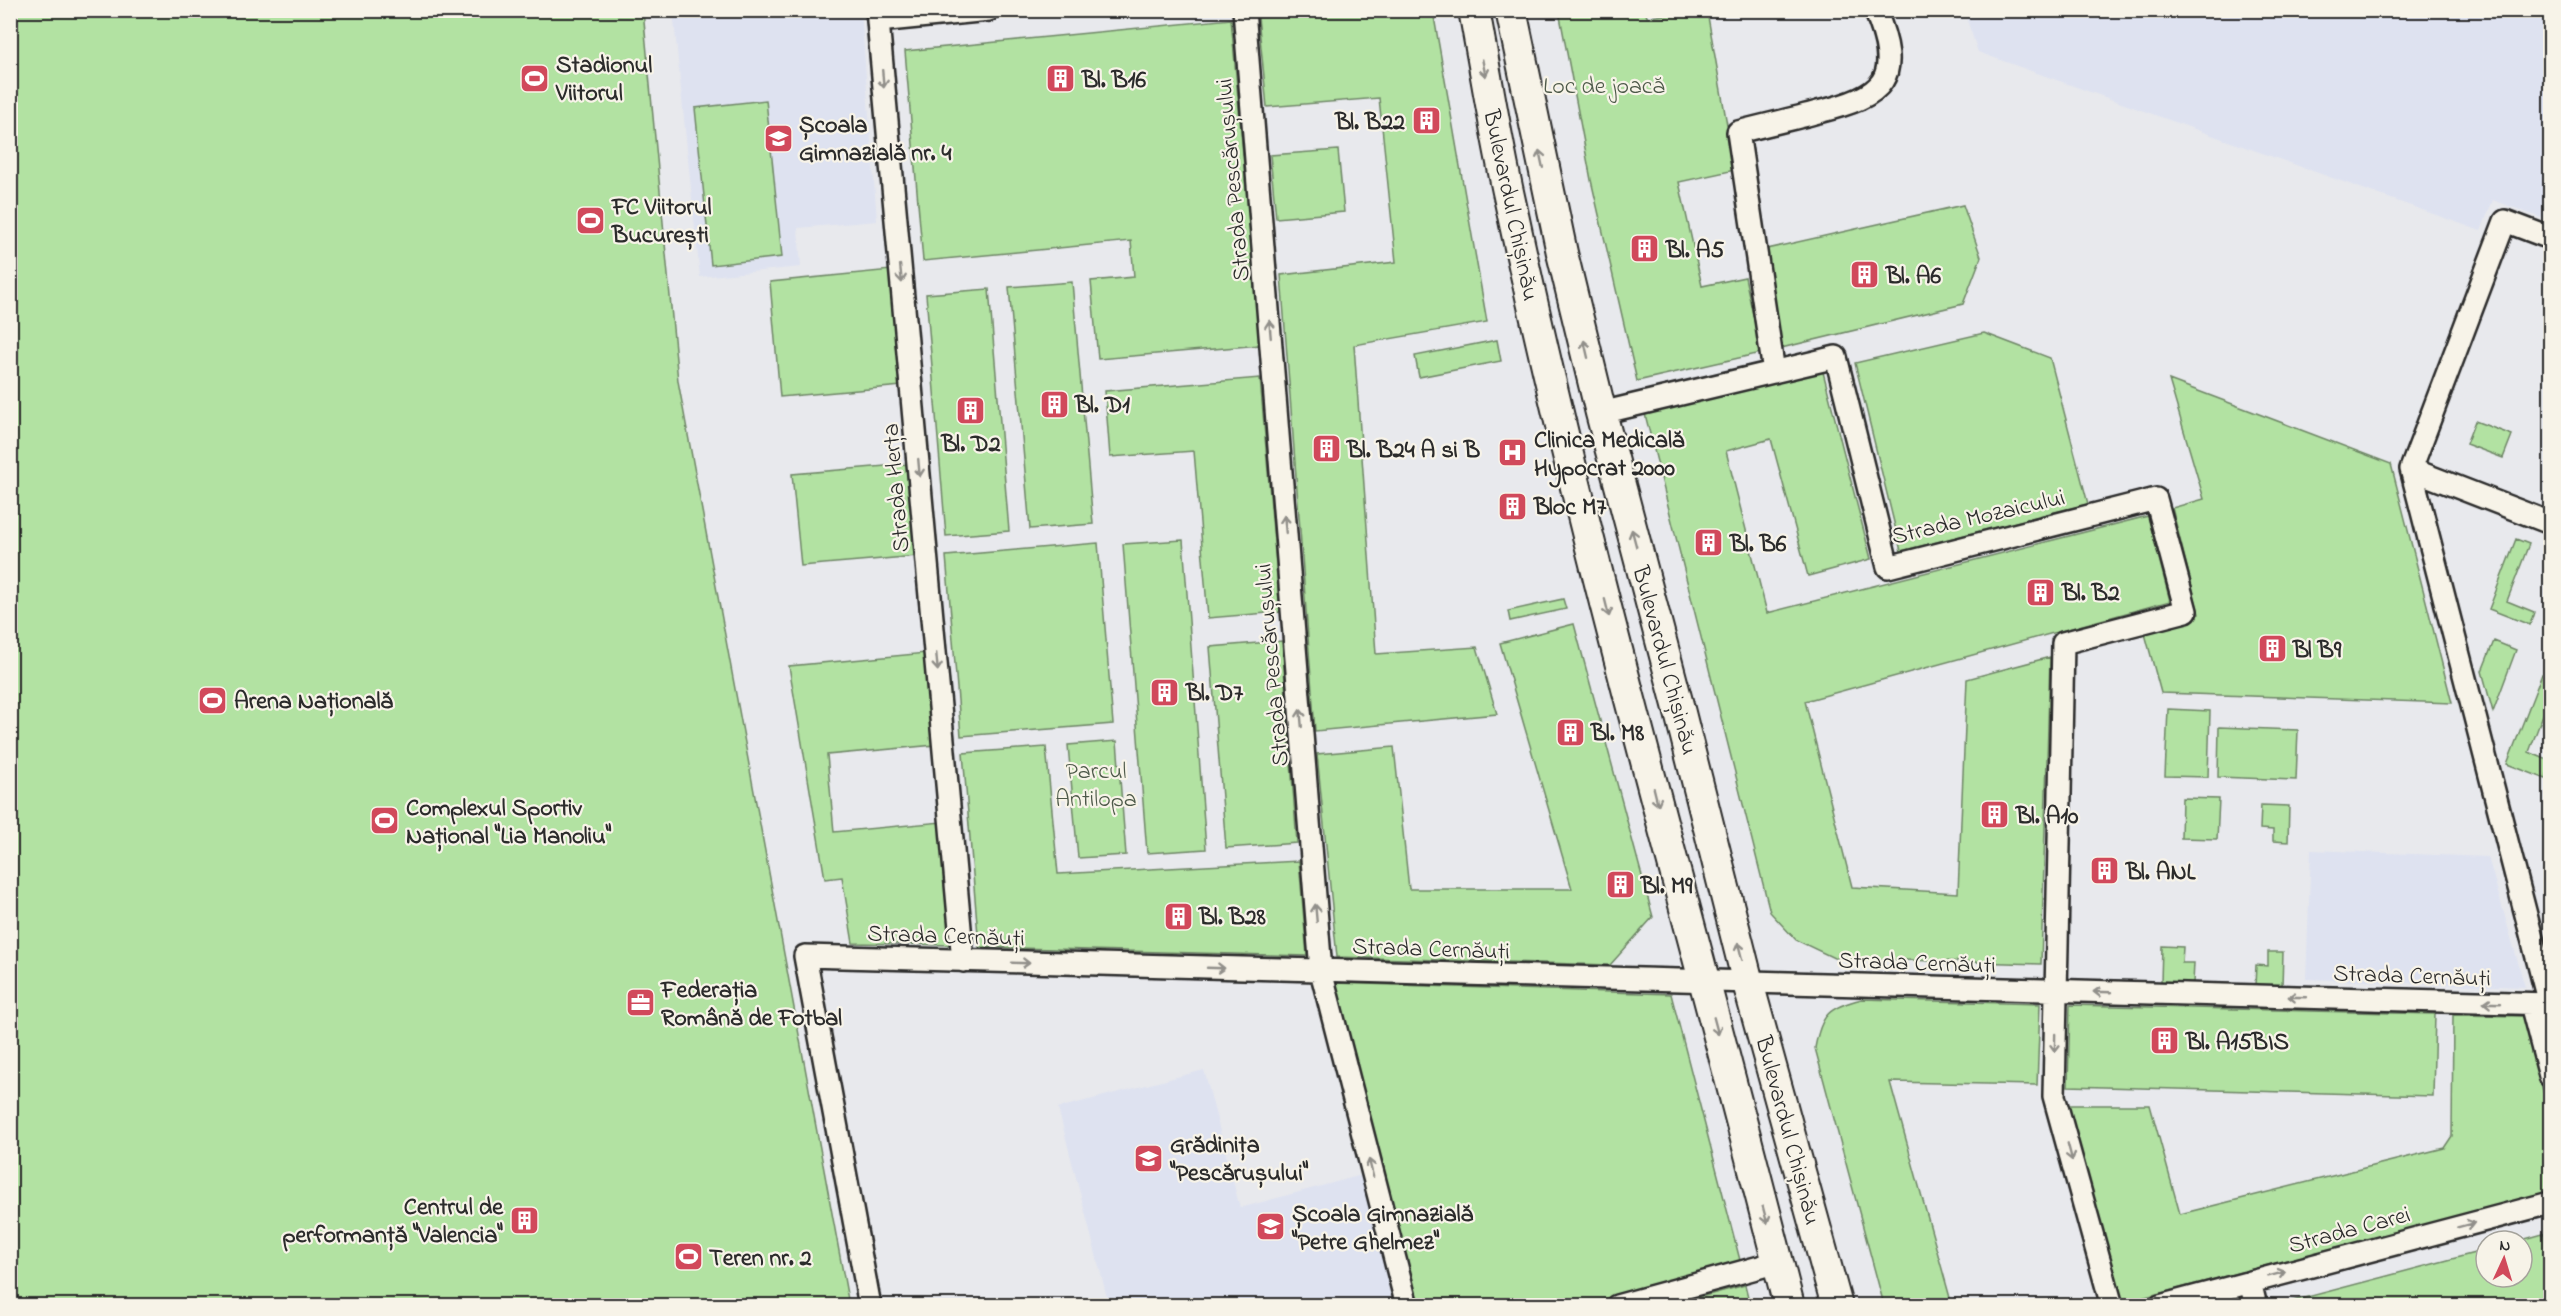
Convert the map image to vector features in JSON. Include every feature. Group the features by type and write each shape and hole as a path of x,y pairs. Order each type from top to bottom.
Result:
{"main road":[{"name":"Bulevardul Chișinău","path":"1474,10 1509,198 1538,327 1789,1305"},
{"name":"Bulevardul Chișinău","path":"1511,10 1562,253 1601,413 1748,982 1837,1305"}],"street":[{"path":"878,16 989,10"},
{"name":"Strada Pescărușului","path":"1244,10 1321,971 1407,1305"},
{"name":"Strada Herța","path":"878,16 963,961"},
{"path":"1601,413 1774,372 1738,132 1845,106 1870,96 1879,87 1886,74 1888,61 1888,46 1878,18"},
{"path":"2550,238 2505,221 2411,469 2544,982 2543,1004 2537,1029 2550,1076"},
{"name":"Strada Mozaicului","path":"1774,372 1836,357 1888,567 2157,499 2186,611 2063,643 2056,991"},
{"path":"2411,469 2550,523"},
{"name":"Strada Cernăuți","path":"870,1305 805,956 2543,1004"},
{"path":"2056,991 2054,1095 2112,1305"},
{"name":"Strada Carei","path":"2160,1305 2550,1203"},
{"path":"1617,1305 1778,1262"},
{"path":"2250,1282 2256,1305"}],"shaded area":[{"name":"Școala Gimnazială nr. 4","path":"673,11 861,11 877,221 798,228 801,267 700,277"},
{"path":"1964,11 2550,11 2550,221 2493,200 2481,231 1978,52"},
{"path":"2311,850 2488,857 2525,987 2306,979"},
{"path":"1204,1070 1240,1208 1362,1175 1396,1305 1109,1305 1058,1108"}],"green space":[{"name":"Complexul Sportiv Național \"Lia Manoliu\"","path":"10,11 643,11 678,381 849,1305 11,1305"},
{"path":"1320,11 1433,11 1487,322 1354,345 1376,654 1477,647 1497,714 1315,731 1281,275 1396,262 1379,98 1267,107 1258,17"},
{"name":"Loc de joacă","path":"1559,11 1645,11 1647,17 1707,11 1735,170 1679,182 1702,286 1745,277 1761,353 1637,381 1591,180"},
{"path":"1231,19 1260,345 1098,359 1091,281 1134,277 1131,241 923,261 905,51"},
{"path":"766,100 782,257 711,265 695,108"},
{"path":"1338,150 1344,212 1276,218 1270,155"},
{"path":"1963,205 1981,257 1963,304 1777,349 1762,250"},
{"path":"891,270 902,386 780,397 770,282"},
{"path":"1072,282 1093,524 1030,529 1009,287"},
{"path":"989,289 1009,531 946,536 926,294"},
{"path":"1984,333 2050,358 2088,504 1901,551 1855,363"},
{"path":"1497,340 1501,361 1419,377 1415,356"},
{"path":"1823,372 1871,559 1808,576 1771,439 1726,451 1767,613 2148,516 2170,601 1805,701 1852,887 1958,893 1967,679 2050,657 2041,964 1834,958 1796,940 1770,912 1645,414"},
{"path":"1260,378 1280,612 1208,618 1194,451 1110,457 1105,391"},
{"path":"2169,380 2391,464 2452,703 2161,693 2144,630 2199,614 2172,508 2204,499"},
{"path":"2475,421 2512,435 2503,458 2466,444"},
{"path":"909,464 917,556 801,566 792,474"},
{"path":"2516,539 2529,544 2507,601 2534,612 2530,625 2489,609"},
{"name":"Bl. D7","path":"1183,540 1206,849 1147,853 1123,544"},
{"path":"1098,543 1113,724 961,736 946,556"},
{"path":"1563,599 1566,609 1510,621 1508,611"},
{"path":"1574,624 1653,917 1610,965 1337,957 1317,754 1394,747 1409,889 1572,889 1500,643"},
{"path":"1282,641 1297,843 1226,848 1210,647"},
{"path":"2494,641 2516,650 2493,712 2482,671"},
{"path":"926,653 935,745 827,755 834,832 942,822 952,945 853,943 842,877 825,879 789,666"},
{"path":"2542,674 2550,678 2550,696 2529,752 2550,761 2546,779 2507,764"},
{"path":"2168,709 2210,711 2208,777 2165,776"},
{"path":"2219,727 2298,730 2296,780 2218,777"},
{"name":"Parcul Antilopa","path":"1117,741 1126,855 1078,858 1068,745"},
{"path":"1046,747 1058,874 1299,861 1307,956 979,947 963,753"},
{"path":"2182,798 2219,799 2217,839 2181,838"},
{"path":"2261,805 2289,806 2288,842 2273,841 2273,830 2260,829"},
{"path":"2162,946 2183,947 2182,963 2194,963 2193,983 2161,982"},
{"path":"2268,952 2283,952 2282,986 2255,986 2256,965 2268,966"},
{"path":"1334,983 1671,994 1741,1264 1582,1305 1417,1305"},
{"path":"1862,999 2040,1004 2037,1085 1890,1082 1952,1305 1884,1305 1815,1048 1820,1027 1828,1014 1842,1005"},
{"path":"2070,1005 2435,1014 2433,1096 2068,1086"},
{"path":"2453,1015 2522,1016 2550,1116 2550,1192 2122,1303 2067,1105 2150,1105 2180,1214 2444,1148 2452,1136"},
{"path":"2550,1232 2550,1305 2277,1305 2474,1253 2474,1289 2534,1289 2534,1236"},
{"path":"1745,1285 1750,1305 1679,1306 1678,1303"}],"place":[{"name":"Stadionul Viitorul","path":"535,78"},
{"name":"Bl. B16","path":"1061,79"},
{"name":"Bl. B22","path":"1426,121"},
{"name":"Școala Gimnazială nr. 4","path":"778,138"},
{"name":"FC Viitorul București","path":"591,220"},
{"name":"Bl. A5","path":"1645,249"},
{"name":"Bl. A6","path":"1865,275"},
{"name":"Bl. D1","path":"1054,404"},
{"name":"Bl. D2","path":"971,410"},
{"name":"Bl. B24 A si B","path":"1326,449"},
{"name":"Clinica Medicală Hypocrat 2000","path":"1513,453"},
{"name":"Bloc M7","path":"1513,506"},
{"name":"Bl. B6","path":"1709,543"},
{"name":"Bl. B2","path":"2041,592"},
{"name":"Bl B9","path":"2272,649"},
{"name":"Bl. D7","path":"1165,692"},
{"name":"Arena Națională","path":"213,700"},
{"name":"Bl. M8","path":"1570,732"},
{"name":"Bl. A10","path":"1995,815"},
{"name":"Complexul Sportiv Național \"Lia Manoliu\"","path":"385,821"},
{"name":"Bl. ANL","path":"2105,871"},
{"name":"Bl. M9","path":"1620,885"},
{"name":"Bl. B28","path":"1178,916"},
{"name":"Federația Română de Fotbal","path":"640,1003"},
{"name":"Bl. A15BIS","path":"2165,1041"},
{"name":"Grădinița \"Pescărușului\"","path":"1149,1158"},
{"name":"Centrul de performanță \"Valencia\"","path":"524,1220"},
{"name":"Școala Gimnazială \"Petre Ghelmez\"","path":"1271,1227"},
{"name":"Teren nr. 2","path":"688,1257"}]}
